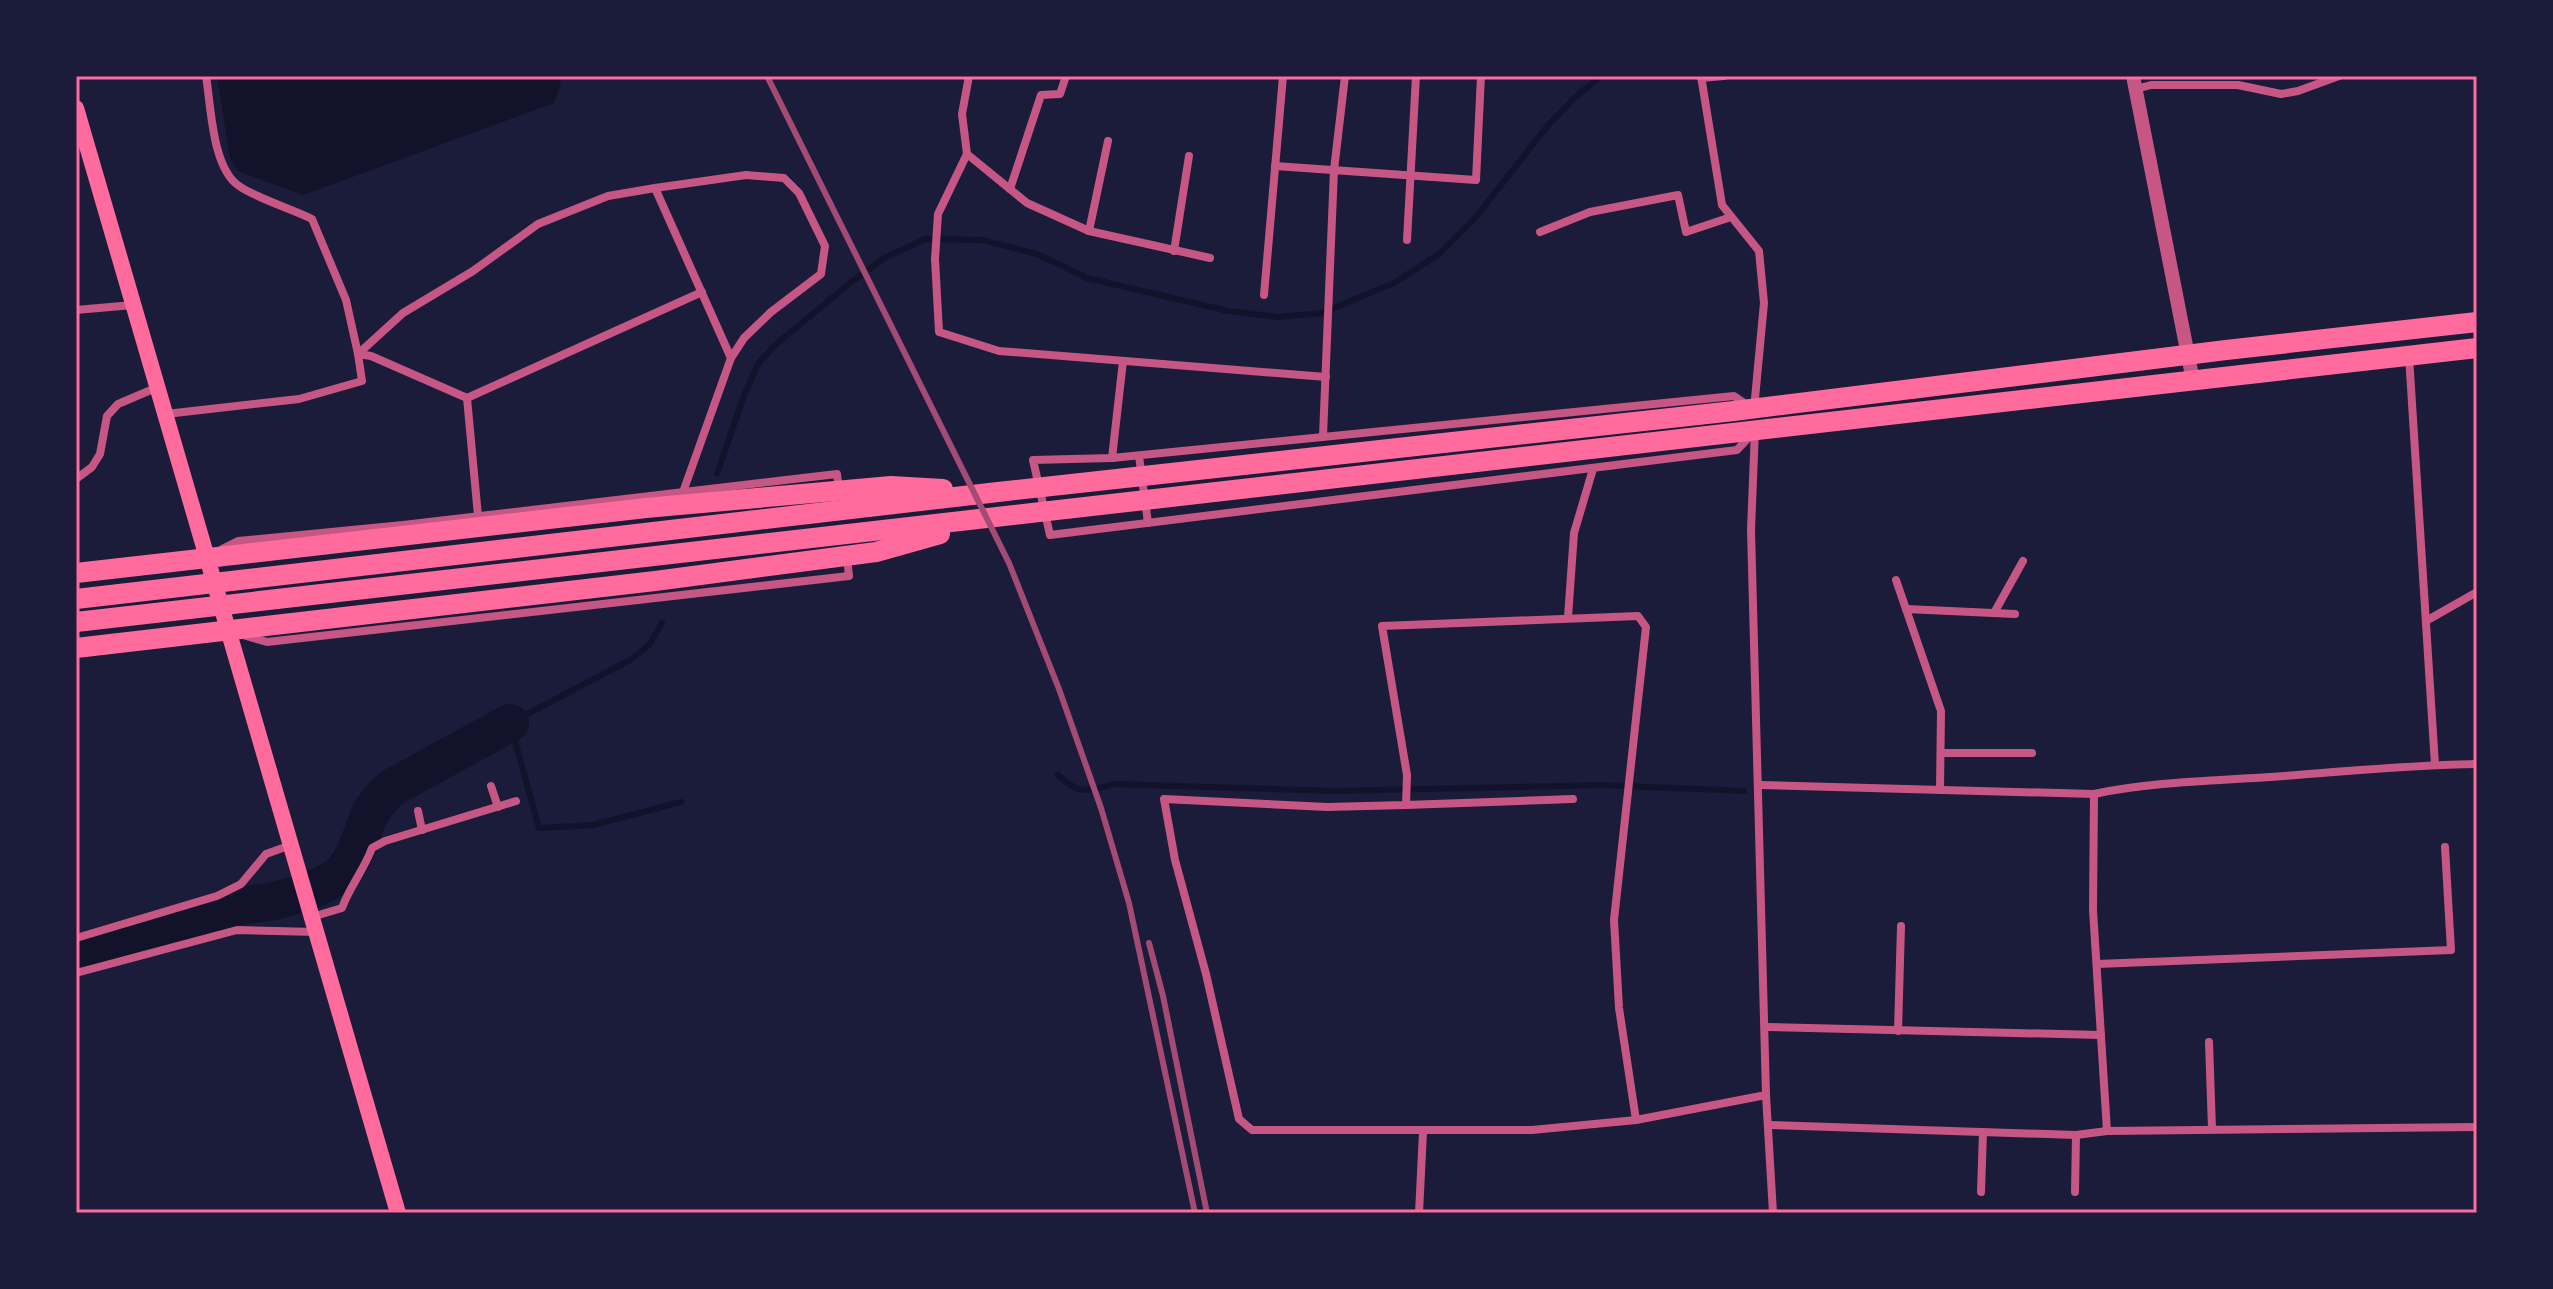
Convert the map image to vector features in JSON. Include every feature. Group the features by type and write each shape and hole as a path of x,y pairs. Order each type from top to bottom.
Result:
{"main road":[{"path":"76,108 398,1213"},
{"path":"76,599 998,492 1754,409 2188,354 2477,322"},
{"path":"76,622 2477,348"},
{"path":"76,573 646,508 891,486 998,492"},
{"path":"76,648 655,581 876,552 1006,516"}],"street":[{"path":"166,414 299,399 362,381 346,300 312,219 238,186 225,171 218,154 206,76"},
{"path":"969,76 962,114 967,154 938,214 935,259 939,332 999,351 1326,377"},
{"path":"1010,189 1041,95 1060,94 1066,76"},
{"path":"1264,295 1283,76"},
{"path":"1323,436 1334,170 1345,76"},
{"path":"1407,240 1416,76"},
{"path":"1275,166 1476,180 1481,76"},
{"path":"1724,76 1701,77 1722,205 1759,251 1764,303 1754,409 1751,530 1766,1095 1773,1213"},
{"path":"2193,381 2134,82 2151,85 2238,85 2281,94 2339,76"},
{"path":"1089,231 1108,141"},
{"path":"967,154 1027,203 1089,231 1210,258"},
{"path":"1174,251 1189,156"},
{"path":"358,354 403,313 473,271 538,224 608,196 746,175 784,178 799,193 825,246 821,274 771,312 744,338 731,358 683,492"},
{"path":"655,188 731,358"},
{"path":"1540,232 1590,212 1678,195 1686,232 1731,217"},
{"path":"358,354 371,356 467,398 702,292"},
{"path":"76,310 133,305"},
{"path":"2409,356 2435,765"},
{"path":"1112,458 1123,361"},
{"path":"76,479 92,467 100,454 107,416 118,404 158,387"},
{"path":"1754,409 1734,396 1139,456 1033,460 1050,535 1737,450 1755,431"},
{"path":"467,398 478,516"},
{"path":"1139,456 1148,523"},
{"path":"1568,617 1574,533 1593,469"},
{"path":"208,558 238,541 837,474 849,576 267,642 229,632"},
{"path":"1994,613 2023,561"},
{"path":"1896,580 1941,711 1940,790"},
{"path":"2426,621 2477,592"},
{"path":"1906,609 2015,614"},
{"path":"1406,805 1407,775 1382,626 1638,616 1646,627 1614,920 1619,1008 1636,1120"},
{"path":"1941,753 2032,753"},
{"path":"1760,785 2094,794 2124,788 2477,764"},
{"path":"491,786 498,807"},
{"path":"2094,794 2093,910 2107,1131"},
{"path":"1573,799 1327,807 1164,799 1175,860 1206,974 1239,1119 1252,1130 1532,1130 1636,1120 1766,1095"},
{"path":"76,973 237,930 313,920 342,908 349,888 365,866 372,848 516,801"},
{"path":"418,811 422,830"},
{"path":"2097,964 2451,950 2445,847"},
{"path":"76,938 217,896 241,884 266,854 293,850"},
{"path":"1898,1031 1901,926"},
{"path":"1765,1027 2101,1035"},
{"path":"2209,1042 2212,1129"},
{"path":"1769,1125 2076,1135 2107,1131 2477,1127"},
{"path":"1419,1213 1423,1132"},
{"path":"1981,1192 1983,1132"},
{"path":"2075,1192 2076,1135"}],"shaded area":[{"path":"217,76 561,76 554,103 303,195 238,171 230,158"}],"waterway":[{"path":"717,474 758,364 775,345 850,283 886,257 925,239 983,240 1037,254 1087,278 1228,311 1278,317 1322,313 1394,283 1439,254 1476,217 1544,130 1574,98 1601,76"},
{"path":"662,623 649,645 630,660 510,723 539,828 593,825 681,802"},
{"path":"76,953 243,905 286,898 331,880 350,862 370,814 393,787 510,723"},
{"path":"1058,775 1072,786 1084,790 1114,784 1336,791 1600,785 1744,791"}],"railway":[{"path":"767,76 1009,563 1059,689 1101,808 1129,903 1195,1213"},
{"path":"1149,943 1163,996 1207,1213"}]}
